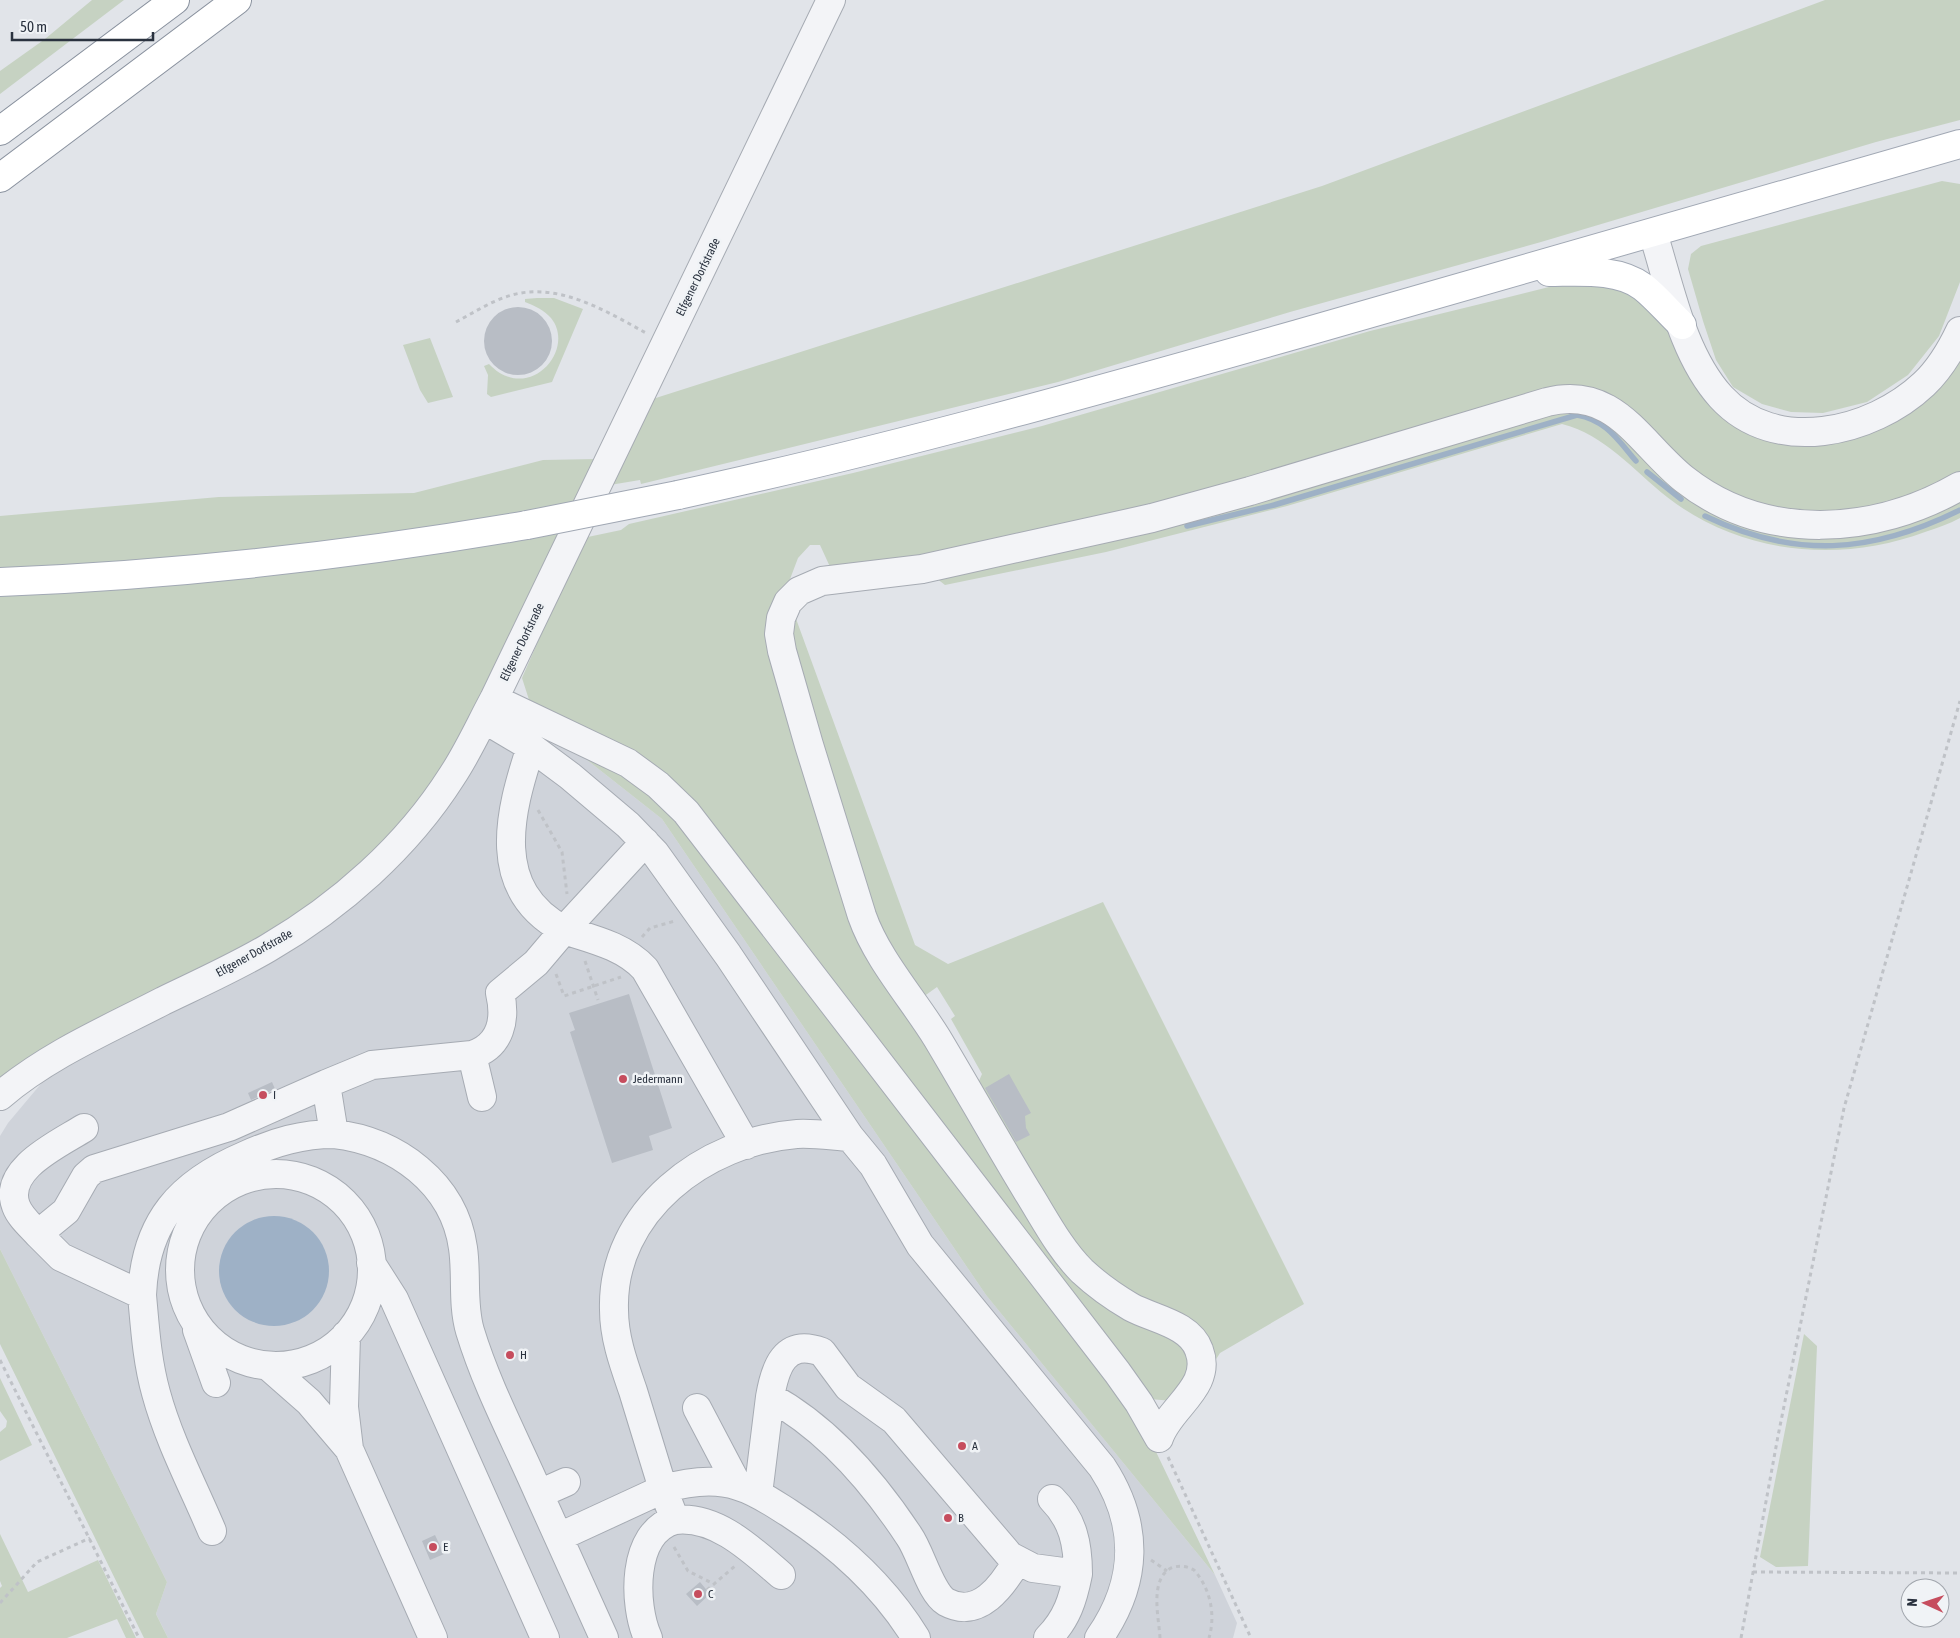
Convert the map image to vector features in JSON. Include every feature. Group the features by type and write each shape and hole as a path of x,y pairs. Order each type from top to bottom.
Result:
{"main road":[{"path":"0,131 175,0"},
{"path":"0,178 237,0"},
{"path":"0,582 145,574 285,560 405,545 678,495 961,427 1523,271 1960,144"},
{"path":"1523,271 1601,273 1623,278 1642,286 1682,325"}],"street":[{"name":"Elfgener Dorfstraße","path":"0,1096 54,1057 268,948 328,909 380,862 426,811 452,776 489,709 831,0"},
{"path":"1653,233 1682,325 1700,366 1722,398 1753,420 1774,428 1797,432 1823,431 1848,426 1874,417 1894,407 1931,376 1950,350 1960,331"},
{"path":"1159,1438 1168,1420 1198,1381 1202,1366 1198,1346 1180,1328 1134,1308 1108,1292 1091,1279 1070,1258 996,1140 935,1035 872,938 862,916 784,659 779,634 780,624 785,607 791,598 804,588 822,581 898,573 944,565 1193,507 1547,402 1563,399 1591,401 1612,410 1678,474 1695,486 1724,504 1770,519 1819,526 1869,522 1917,508 1960,486"},
{"path":"489,709 531,747 610,809 645,842 664,865 728,955 850,1137 873,1165 920,1245 1102,1467 1117,1492 1128,1532 1129,1574 1120,1602 1099,1638"},
{"path":"489,709 628,763 658,785 686,812 1123,1380 1159,1438"},
{"path":"531,747 514,805 510,829 510,852 520,884 533,908 548,921 564,930 619,949 635,959 645,969 746,1145"},
{"path":"38,1234 66,1211 86,1176 94,1169 229,1127 372,1065 472,1055 488,1048 499,1031 502,1017 496,986 536,963 645,842"},
{"path":"472,1055 482,1096"},
{"path":"326,1084 334,1134"},
{"path":"84,1128 37,1159 24,1170 16,1181 14,1192 17,1208 38,1234 61,1257 142,1295"},
{"path":"212,1531 166,1425 156,1395 150,1364 142,1295 146,1260 154,1235 171,1206 187,1188 224,1164 274,1143 298,1136 334,1134 362,1139 390,1150 426,1176 447,1203 462,1246 467,1312 472,1336 539,1494 604,1638"},
{"path":"668,1522 663,1489 615,1331 614,1290 619,1269 631,1237 661,1196 698,1165 746,1145 797,1134 850,1137"},
{"path":"194,1321 209,1339 226,1352 253,1364 282,1366 310,1360 324,1354 346,1336 356,1323 366,1302 371,1279 371,1263 364,1232 352,1212 335,1195 308,1180 292,1176 261,1175 246,1179 218,1194 196,1216 188,1230 180,1261 180,1277 182,1292 216,1383"},
{"path":"371,1263 394,1299 545,1638"},
{"path":"346,1336 344,1407 349,1449"},
{"path":"748,1490 776,1368 784,1357 801,1349 822,1352 848,1387 894,1420 1004,1550 1017,1561 1033,1568 1078,1574"},
{"path":"268,1366 309,1402 349,1449 433,1638"},
{"path":"770,1397 790,1407 816,1429 864,1478 910,1536 937,1593 947,1602 964,1606 981,1603 999,1588 1017,1561"},
{"path":"697,1408 748,1490"},
{"path":"539,1494 566,1482"},
{"path":"558,1537 663,1489 695,1482 714,1482 748,1490 810,1527 846,1555 890,1601 916,1638"},
{"path":"1048,1638 1069,1609 1078,1574 1073,1532 1066,1514 1052,1499"},
{"path":"648,1638 641,1621 638,1601 638,1579 647,1545 668,1522 692,1520 712,1526 752,1550 781,1575"}],"path":[{"path":"456,322 511,295 543,290 572,297 666,344"},
{"path":"1741,1638 1844,1108 1875,993 1960,700"},
{"path":"536,806 560,846 564,858 567,897 564,930 580,947 598,1000"},
{"path":"0,1360 139,1638"},
{"path":"1159,1438 1251,1638"},
{"path":"668,1522 688,1571 714,1584"},
{"path":"0,1603 37,1562 90,1538"},
{"path":"707,1590 752,1550"},
{"path":"1160,1638 1159,1583 1165,1572 1180,1566 1194,1570 1208,1593 1212,1613 1209,1638"},
{"path":"1753,1572 1960,1573"}],"shaded area":[{"path":"501,708 563,741 662,819 986,1295 1215,1575 1237,1623 1233,1638 168,1638 156,1614 167,1582 0,1249 0,1136 8,1123 50,1073 332,916"}],"green space":[{"path":"92,0 124,0 0,94 0,71 45,39"},
{"path":"1825,0 1960,0 1960,120 1876,142 1541,242 1290,312 1058,382 641,484 640,480 604,486 428,792 391,834 340,882 265,936 0,1084 0,516 219,497 414,493 543,460 596,459 637,404 1322,186"},
{"path":"1942,181 1960,184 1960,282 1939,336 1908,375 1867,402 1823,413 1791,412 1762,404 1733,387 1716,360 1703,321 1688,269 1691,254 1701,246"},
{"path":"1617,282 1656,309 1700,384 1811,443 1960,353 1960,480 1838,520 1719,494 1611,401 992,550 831,569 820,545 810,545 798,558 784,595 851,900 1063,1261 1058,1267 1066,1274 1070,1269 1189,1343 1197,1363 1173,1401 1150,1399 798,934 688,806 531,706 522,678 583,538 621,530 629,524 853,473 1042,426 1370,331 1561,284"},
{"path":"554,298 583,309 552,382 491,397 487,394 488,375 484,366 489,364 504,375 519,379 533,376 544,368 553,357 558,344 557,331 551,318 539,308 525,302 525,299"},
{"path":"430,338 453,397 428,403 420,390 403,345"},
{"path":"1576,403 1779,526 1960,491 1960,518 1892,542 1859,548 1825,550 1791,548 1758,542 1726,531 1696,516 1667,497 1605,445 1577,429 1562,424 1287,506 1106,552 945,585 936,578 849,588 813,597 795,616 915,945 948,964 1103,902 1304,1304 1220,1353 1208,1372 1129,1294 1078,1255 975,1090 982,1074 951,1019 955,1016 937,987 923,997 887,953 787,654 797,600"},
{"path":"563,741 650,786 1147,1433 1215,1575 986,1295 662,819"},
{"path":"0,1249 167,1582 156,1614 168,1638 144,1638 0,1344"},
{"path":"1804,1334 1817,1346 1808,1566 1776,1567 1760,1557"},
{"path":"0,1378 32,1445 0,1461 0,1432 6,1427 7,1421 0,1411"},
{"path":"0,1534 28,1592 98,1560 136,1638 126,1638 117,1619 67,1638 0,1638 0,1588 2,1586 0,1581"}],"water":[{"path":"274,1216 295,1220 313,1232 325,1250 329,1271 325,1292 313,1310 295,1322 274,1326 253,1322 235,1310 223,1292 219,1271 223,1250 235,1232 253,1220"}],"building":[{"path":"518,307 531,310 542,317 549,328 552,341 549,354 542,365 531,372 518,375 505,372 494,365 487,354 484,341 487,328 494,317 505,310"},
{"name":"Jedermann","path":"629,994 672,1128 649,1136 653,1150 612,1163 570,1032 575,1030 569,1013"},
{"path":"1009,1074 1031,1113 1025,1116 1026,1128 1030,1135 1016,1142 985,1088"},
{"path":"272,1082 275,1089 251,1100 248,1093"},
{"name":"E","path":"435,1535 444,1554 430,1560 422,1541"},
{"name":"C","path":"700,1582 710,1594 697,1606 686,1594"}],"waterway":[{"path":"1187,526 1274,505 1577,415 1596,421 1604,426 1636,461"},
{"path":"1647,472 1681,499"},
{"path":"1705,516 1738,530 1770,539 1802,545 1833,546 1864,543 1895,536 1927,525 1960,510"}],"place":[{"name":"Jedermann","path":"623,1079"},
{"name":"I","path":"263,1095"},
{"name":"H","path":"510,1355"},
{"name":"A","path":"962,1446"},
{"name":"B","path":"948,1518"},
{"name":"E","path":"433,1547"},
{"name":"C","path":"698,1594"}]}
